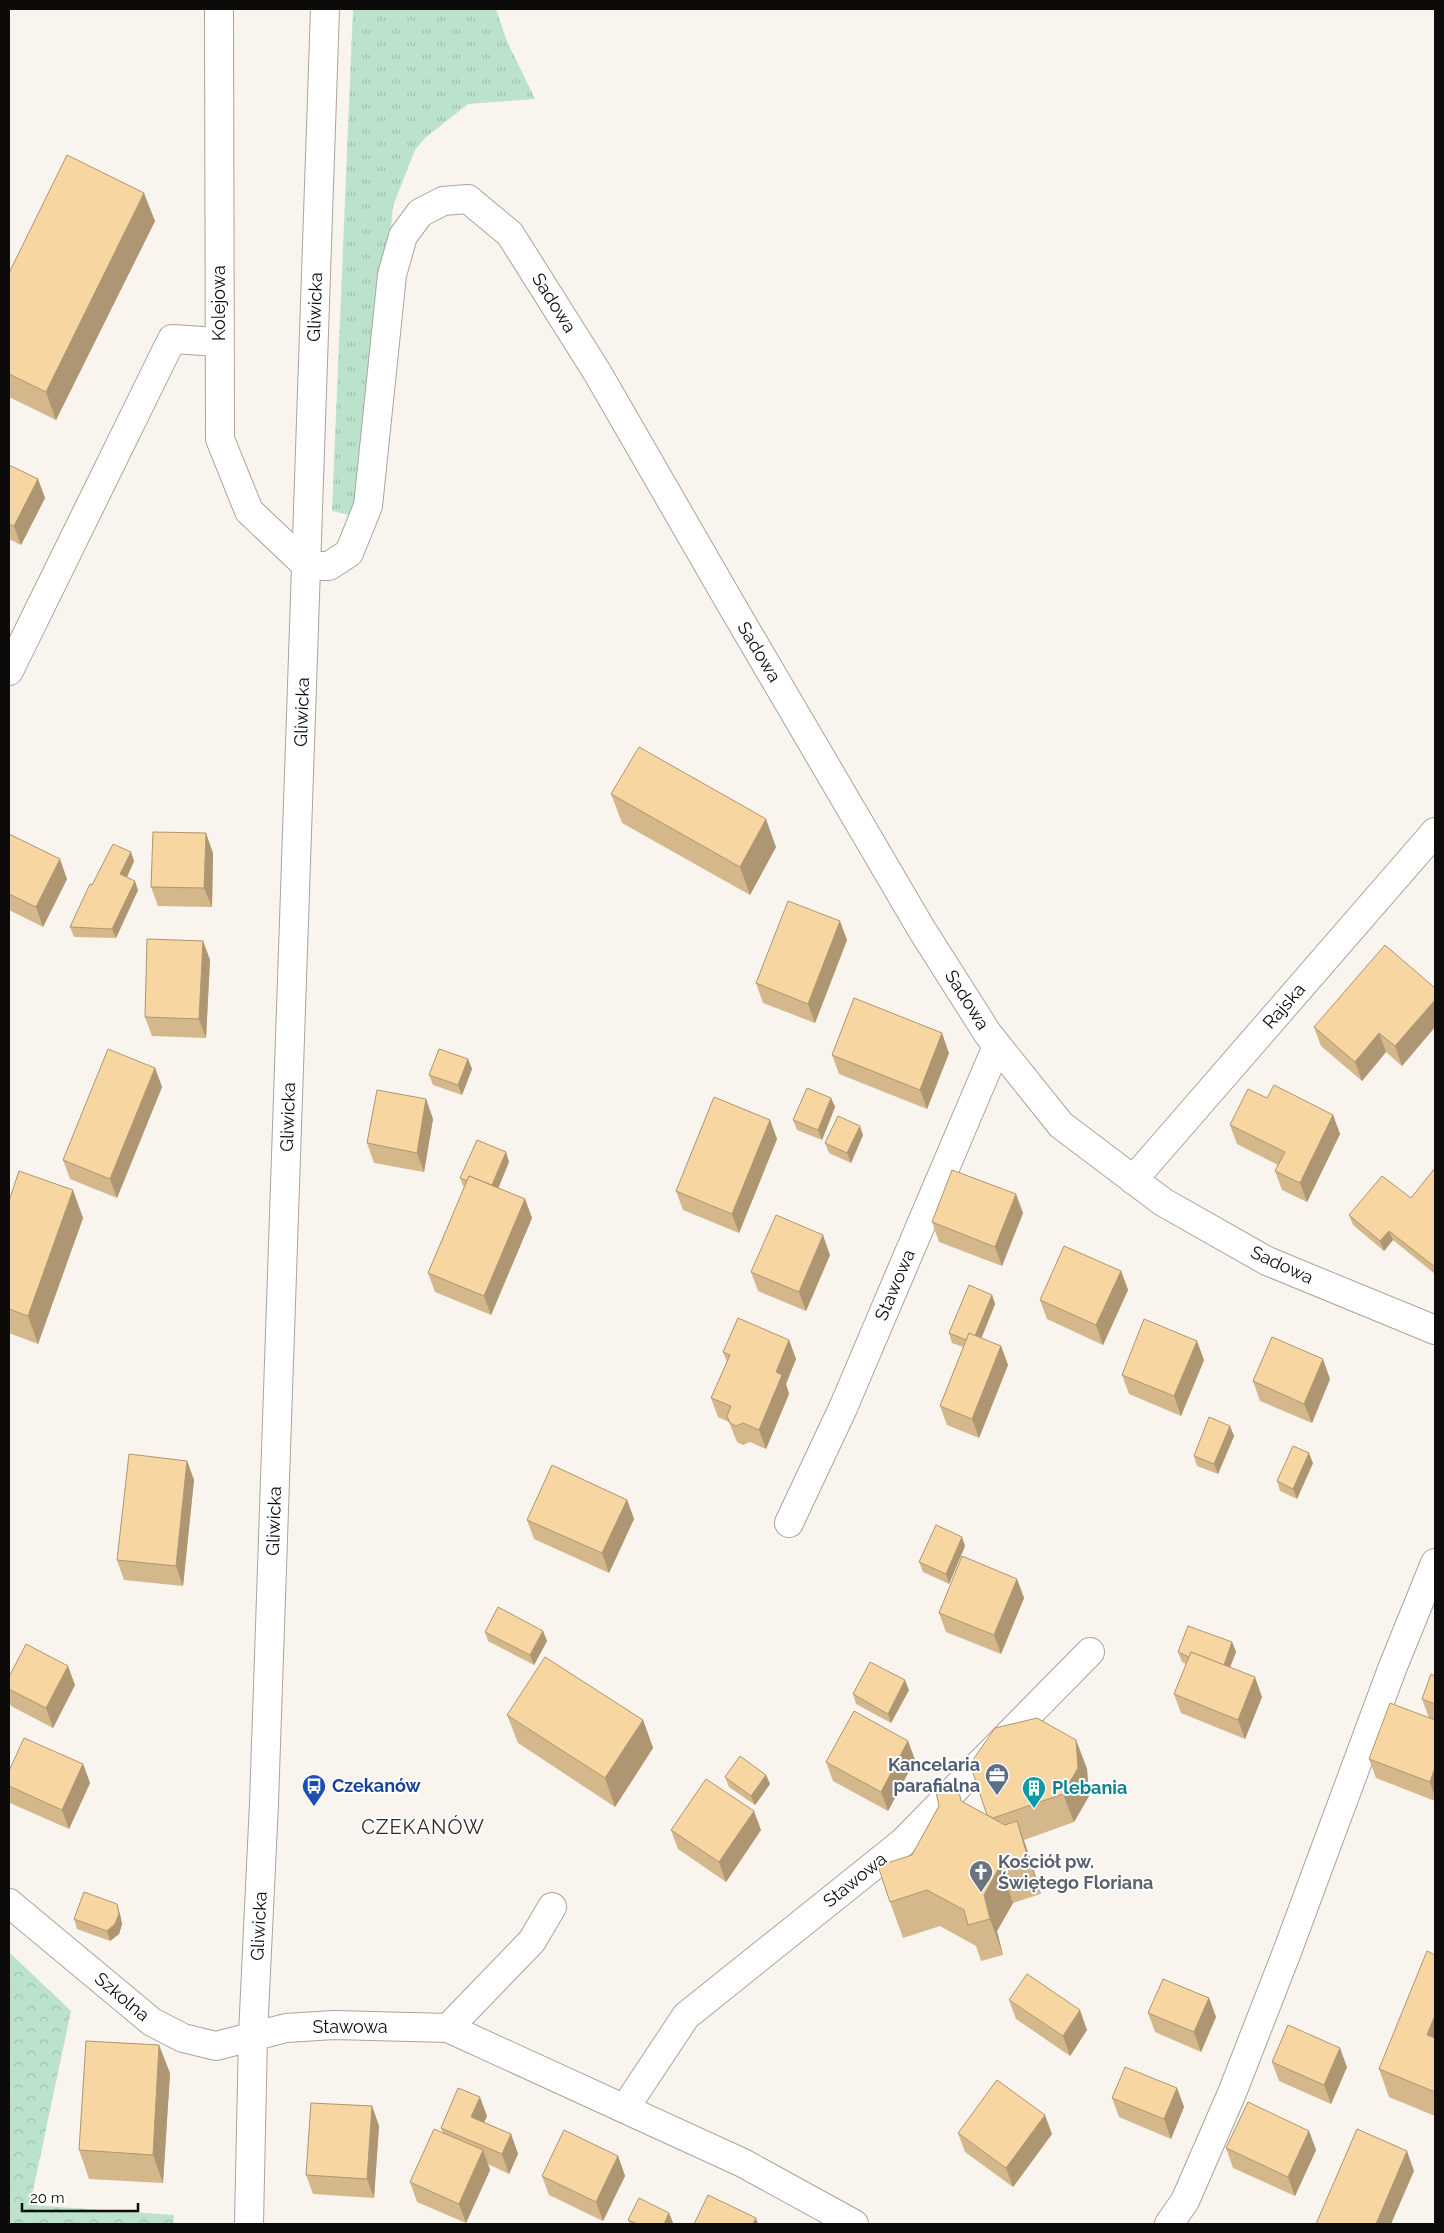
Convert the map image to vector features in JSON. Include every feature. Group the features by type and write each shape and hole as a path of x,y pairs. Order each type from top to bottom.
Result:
{"street":[{"name":"Kolejowa","path":"219,9 220,439 249,512 307,566"},
{"name":"Gliwicka","path":"249,2224 253,2035 265,1793 325,9"},
{"name":"Sadowa","path":"307,566 328,566 349,553 368,506 392,275 403,236 420,213 443,201 468,199 510,234 597,372 922,930 998,1046 1061,1125 1163,1202 1267,1261 1435,1330"},
{"path":"9,671 172,339 220,342"},
{"name":"Rajska","path":"1133,1180 1435,832"},
{"name":"Stawowa","path":"790,1523 843,1408 998,1046"},
{"path":"1169,2224 1185,2201 1232,2092 1287,1952 1392,1669 1435,1563"},
{"name":"Stawowa","path":"625,2108 686,2016 902,1843 1090,1652"},
{"name":"Szkolna","path":"9,1903 152,2022 183,2038 216,2046 253,2035"},
{"path":"448,2028 532,1941 552,1907"},
{"name":"Stawowa","path":"253,2035 286,2028 334,2025 448,2028 743,2162 854,2224"}],"green space":[{"path":"353,9 496,9 506,39 535,99 468,104 425,138 415,150 393,206 365,492 349,515 332,511"},
{"path":"9,1952 71,2011 30,2205 174,2215 173,2224 9,2224"}],"building":[{"path":"67,155 144,193 46,392 9,374 9,273"},
{"path":"9,465 38,479 14,526 9,524"},
{"path":"639,747 766,819 740,867 611,794"},
{"path":"153,832 206,833 204,888 151,887"},
{"path":"9,834 60,859 36,907 9,894"},
{"path":"113,844 131,852 120,874 135,881 112,929 70,927 90,884 92,885"},
{"path":"788,901 840,921 808,1004 756,983"},
{"path":"147,939 203,941 199,1019 145,1017"},
{"path":"1385,945 1435,988 1435,1000 1395,1046 1379,1033 1355,1062 1314,1027"},
{"path":"854,998 942,1033 920,1090 832,1055"},
{"path":"108,1049 155,1068 110,1179 63,1160"},
{"path":"439,1049 468,1059 458,1085 429,1075"},
{"path":"1274,1085 1333,1115 1300,1183 1275,1171 1285,1152 1230,1125 1248,1089 1267,1098"},
{"path":"807,1088 831,1098 818,1130 793,1120"},
{"path":"377,1090 426,1099 417,1153 367,1143"},
{"path":"714,1097 770,1120 732,1214 676,1191"},
{"path":"838,1116 860,1126 847,1153 825,1143"},
{"path":"477,1140 506,1152 492,1185 469,1176 467,1181 460,1178"},
{"path":"1435,1168 1435,1267 1389,1231 1380,1241 1349,1215 1382,1176 1411,1198"},
{"path":"952,1170 1016,1194 995,1247 932,1222"},
{"path":"19,1171 73,1190 28,1316 9,1309 9,1201"},
{"path":"469,1176 525,1199 484,1296 428,1273"},
{"path":"776,1215 823,1235 799,1292 751,1272"},
{"path":"1064,1246 1121,1271 1096,1325 1040,1300"},
{"path":"969,1285 992,1295 975,1336 969,1333 966,1340 949,1333"},
{"path":"738,1318 789,1340 776,1372 782,1375 759,1430 743,1423 736,1426 730,1423 727,1416 731,1406 711,1398 730,1355 723,1352"},
{"path":"1144,1319 1197,1341 1174,1396 1122,1375"},
{"path":"969,1333 1001,1346 972,1419 940,1406"},
{"path":"1272,1337 1323,1359 1304,1404 1253,1381"},
{"path":"1209,1417 1230,1426 1214,1464 1194,1456"},
{"path":"1293,1446 1309,1453 1293,1489 1277,1481"},
{"path":"129,1454 187,1461 176,1566 117,1560"},
{"path":"552,1465 627,1500 602,1553 527,1520"},
{"path":"936,1525 962,1537 946,1574 919,1562"},
{"path":"962,1556 1017,1579 994,1635 939,1613"},
{"path":"498,1607 543,1631 530,1655 485,1632"},
{"path":"1188,1626 1232,1642 1224,1665 1191,1652 1189,1657 1178,1652"},
{"path":"26,1644 68,1666 46,1708 9,1689 9,1677"},
{"path":"1191,1652 1255,1677 1238,1720 1174,1694"},
{"path":"545,1657 643,1720 605,1778 507,1715"},
{"path":"870,1662 905,1680 888,1714 853,1694"},
{"path":"1431,1674 1435,1676 1435,1704 1422,1699"},
{"path":"1390,1703 1435,1720 1435,1767 1430,1782 1369,1759"},
{"path":"854,1711 908,1741 881,1792 826,1762"},
{"path":"1037,1718 1076,1740 1078,1768 1063,1794 993,1818 987,1815 970,1764 995,1728"},
{"path":"24,1738 83,1764 62,1810 9,1786 9,1771"},
{"path":"740,1756 766,1775 751,1796 725,1777"},
{"path":"706,1779 754,1811 719,1862 671,1830"},
{"path":"958,1787 961,1801 1005,1825 1017,1821 1028,1858 1000,1866 984,1895 990,1919 968,1925 964,1910 927,1890 890,1902 878,1866 912,1855 939,1806 936,1792"},
{"path":"84,1892 117,1904 119,1914 115,1924 107,1931 74,1919"},
{"path":"1427,1951 1435,1955 1435,2015 1427,2035 1435,2038 1435,2092 1379,2069"},
{"path":"1027,1974 1080,2010 1063,2036 1009,2000"},
{"path":"1163,1979 1209,1998 1194,2032 1148,2013"},
{"path":"1288,2025 1340,2048 1324,2085 1272,2062"},
{"path":"86,2041 159,2045 153,2155 79,2150"},
{"path":"1125,2067 1177,2088 1164,2119 1112,2098"},
{"path":"997,2080 1045,2115 1006,2168 958,2133"},
{"path":"458,2088 480,2097 471,2117 511,2134 502,2154 441,2128"},
{"path":"1248,2102 1309,2131 1288,2177 1226,2148"},
{"path":"311,2103 372,2106 367,2179 306,2175"},
{"path":"434,2129 483,2150 459,2204 410,2182"},
{"path":"1357,2129 1407,2151 1376,2224 1316,2224"},
{"path":"564,2130 618,2156 596,2202 542,2176"},
{"path":"708,2195 756,2218 753,2224 694,2224"},
{"path":"639,2198 669,2213 664,2224 637,2224 628,2220"}],"place":[{"name":"Kancelaria parafialna","path":"997,1796"},
{"name":"Czekanów","path":"314,1807"},
{"name":"Plebania","path":"1034,1809"},
{"name":"Kościół pw. Świętego Floriana","path":"981,1893"}],"district":[{"name":"CZEKANÓW","path":"423,1827"}]}
